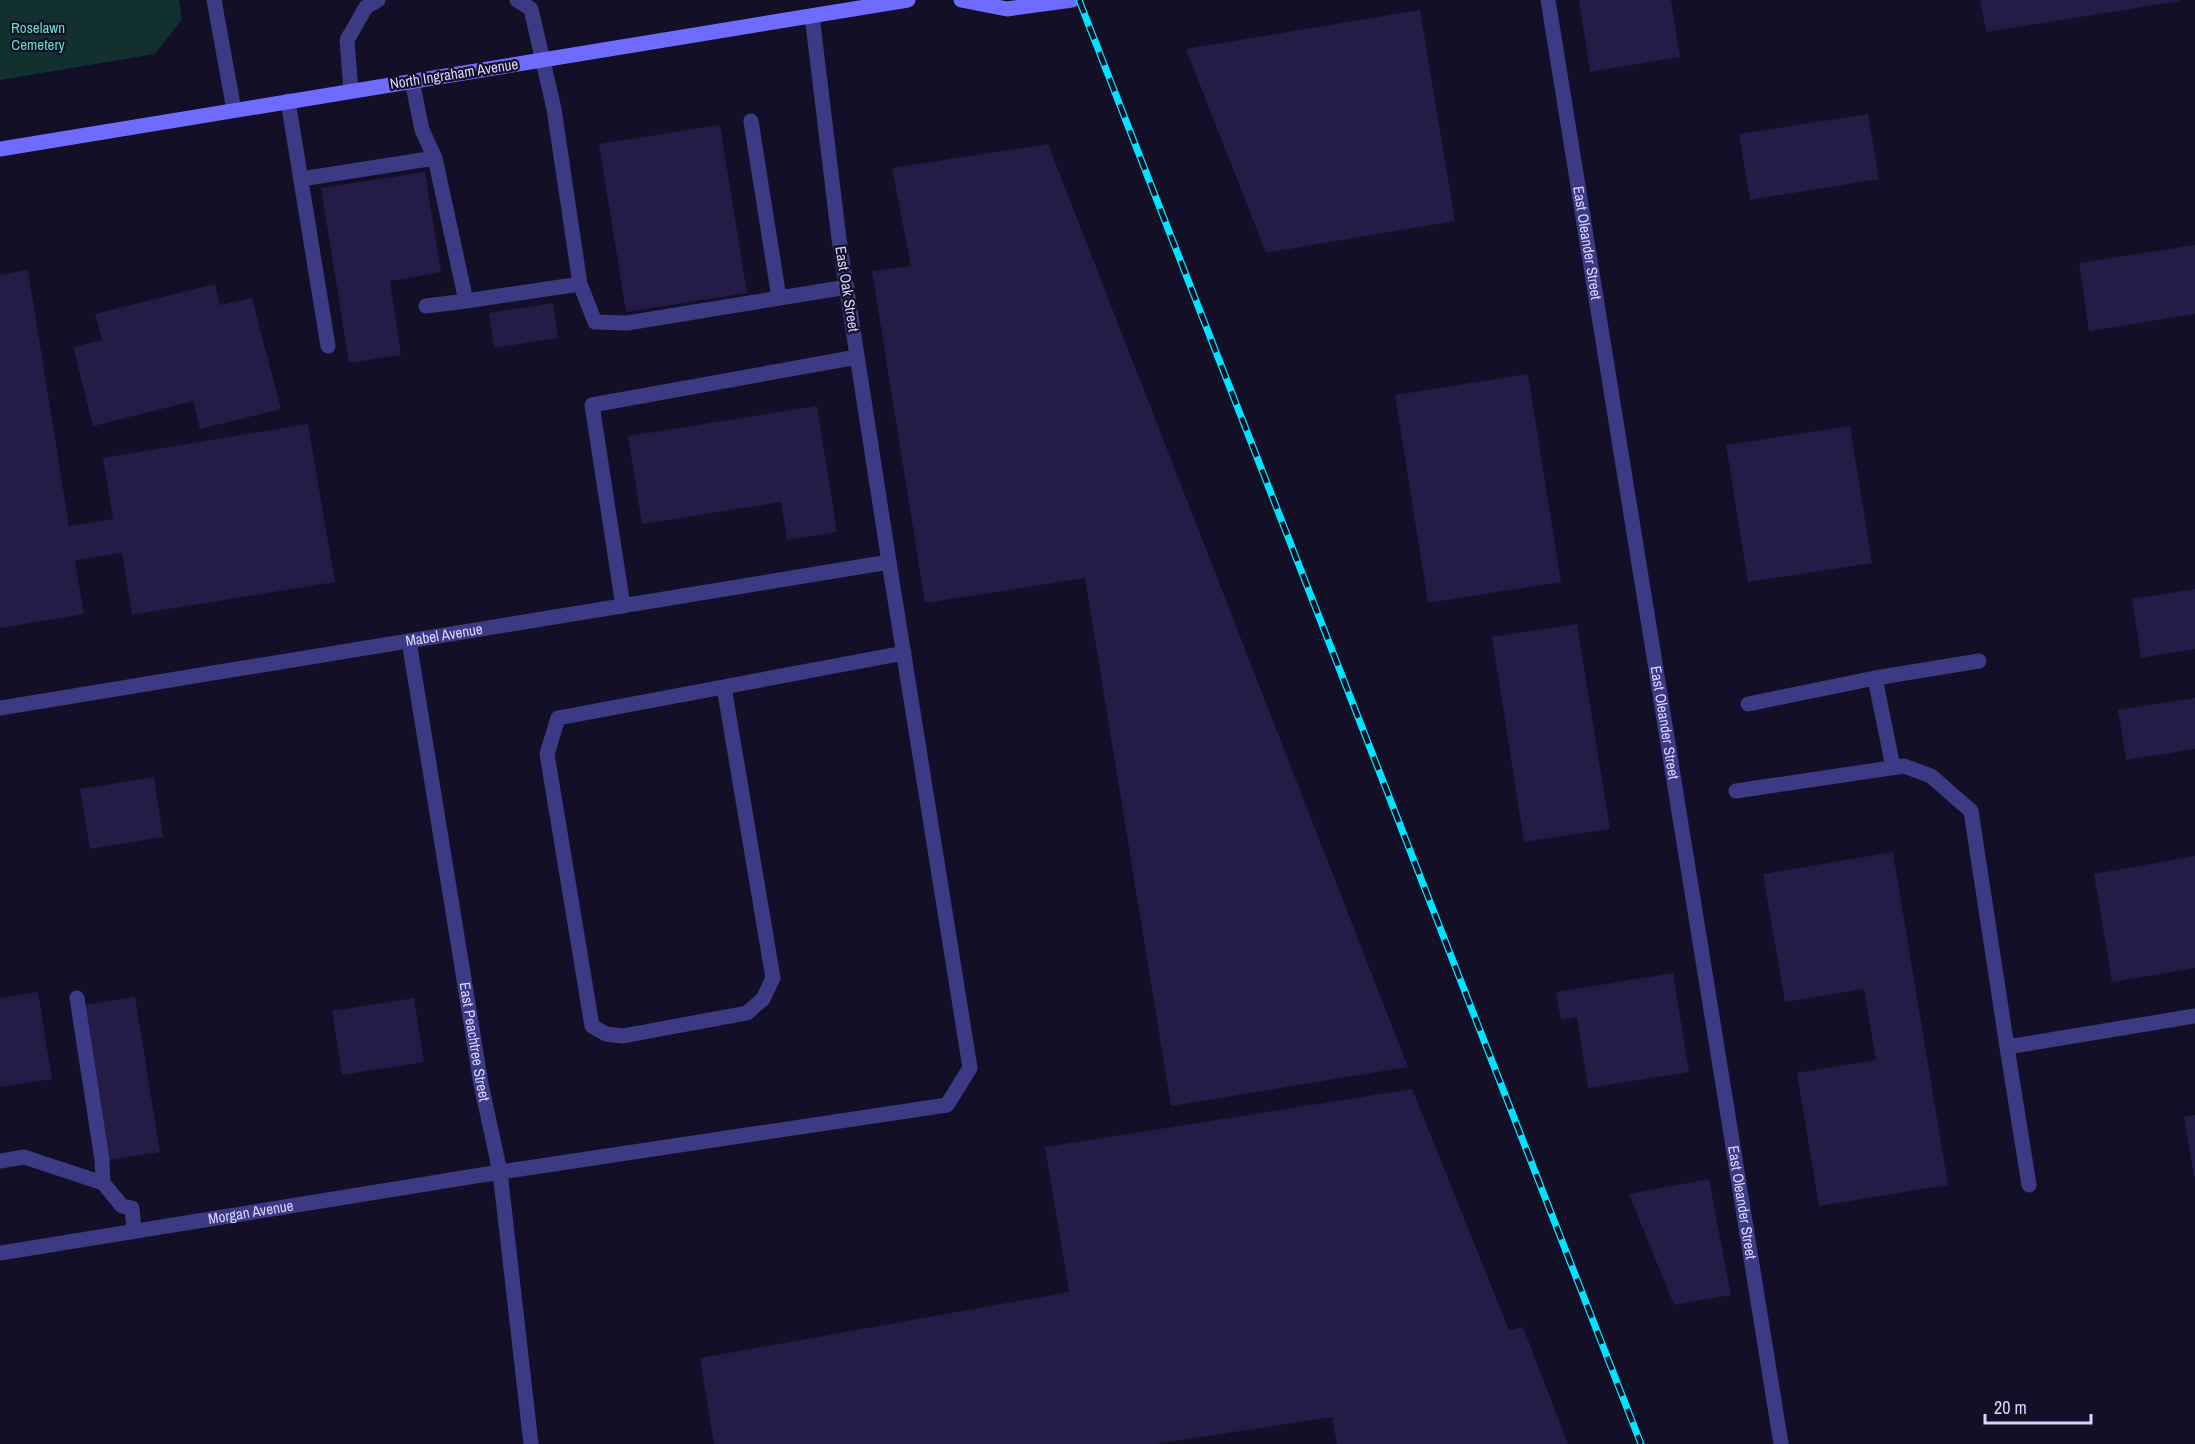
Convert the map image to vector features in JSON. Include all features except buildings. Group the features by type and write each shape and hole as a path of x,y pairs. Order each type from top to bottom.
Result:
{"street":[{"path":"213,0 234,110"},
{"path":"351,91 347,40 366,7 378,0"},
{"path":"517,0 531,9 554,109 580,284 595,322 627,323 847,287"},
{"name":"North Ingraham Avenue","path":"0,149 908,0"},
{"path":"961,0 1007,9 1072,0"},
{"name":"East Oleander Street","path":"1548,0 1781,1444"},
{"name":"East Oak Street","path":"812,16 857,357 904,653"},
{"path":"412,81 422,130 435,158 466,301"},
{"path":"288,101 328,346"},
{"path":"751,121 779,298"},
{"path":"301,179 435,158"},
{"path":"426,306 580,284"},
{"path":"623,606 592,405 857,357"},
{"name":"Mabel Avenue","path":"0,708 889,562"},
{"name":"East Peachtree Street","path":"409,641 482,1084 500,1172 531,1444"},
{"path":"724,687 773,978 763,999 747,1013 623,1036 606,1034 592,1026 547,754 558,718 904,653"},
{"name":"Morgan Avenue","path":"0,1253 500,1172 947,1105 970,1068 904,653"},
{"path":"1748,704 1875,678 1979,661"},
{"path":"1875,678 1893,767"},
{"path":"1736,791 1904,766 1931,776 1971,811 2029,1185"},
{"path":"77,998 102,1160 103,1183"},
{"path":"2007,1047 2195,1016"},
{"path":"0,1161 24,1157 103,1183 122,1206 132,1208 134,1231"}],"green space":[{"name":"Roselawn Cemetery","path":"0,0 179,0 182,19 155,54 0,80"}],"railway":[{"path":"1079,0 1641,1444"}]}
